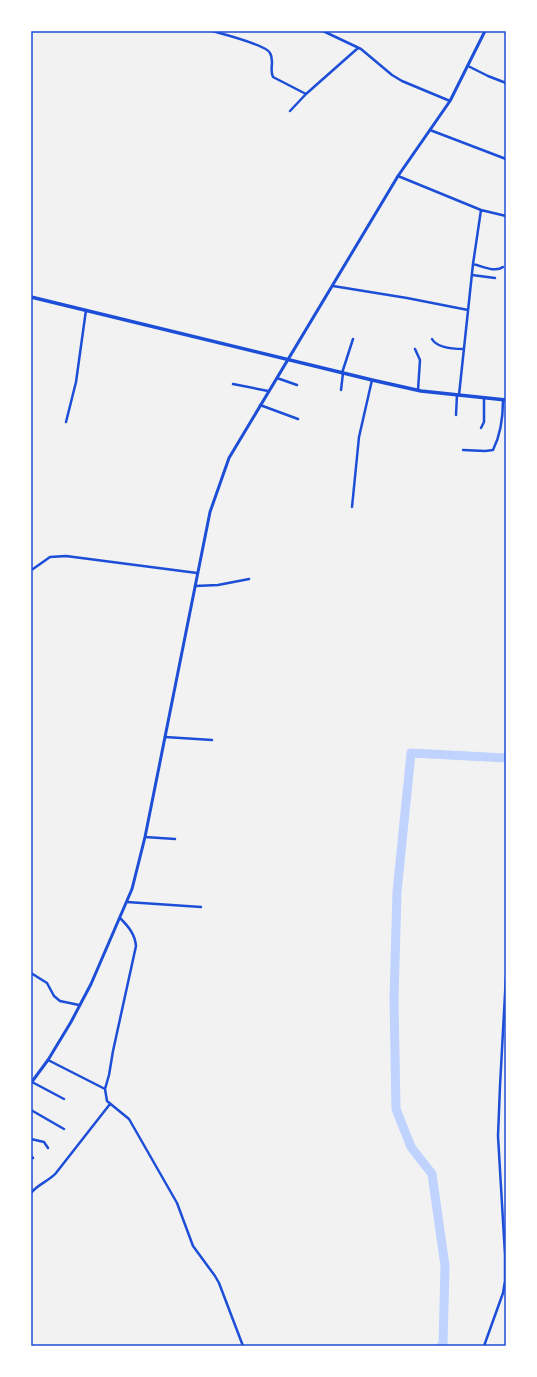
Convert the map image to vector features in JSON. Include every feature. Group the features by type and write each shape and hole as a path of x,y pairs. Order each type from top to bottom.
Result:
{"main road":[{"path":"31,297 342,373 418,390 505,400"}],"street":[{"path":"212,31 254,44 269,51 272,55 271,71 274,77 306,94"},
{"path":"323,31 358,48 392,75 402,81 450,101"},
{"path":"64,1099 31,1082 48,1060 90,984 132,889 145,837 210,512 229,458 398,176 450,101 485,31"},
{"path":"290,111 306,94 358,48"},
{"path":"468,66 488,76 506,82"},
{"path":"430,130 506,158"},
{"path":"398,176 481,210 506,216"},
{"path":"456,415 472,264 481,210"},
{"path":"472,264 494,269 500,269 503,266"},
{"path":"472,275 495,278"},
{"path":"333,286 468,310"},
{"path":"66,422 76,382 86,310"},
{"path":"341,390 342,373 353,339"},
{"path":"432,339 436,343 445,347 464,349"},
{"path":"415,349 420,360 418,390"},
{"path":"277,378 297,385"},
{"path":"352,507 359,437 372,380"},
{"path":"232,384 268,391"},
{"path":"482,428 484,422 484,398"},
{"path":"463,450 493,450 497,443 501,428 505,400"},
{"path":"260,405 298,419"},
{"path":"33,569 50,557 66,556 197,573"},
{"path":"195,586 218,585 249,579"},
{"path":"164,737 212,740"},
{"path":"145,837 175,839"},
{"path":"127,902 201,907"},
{"path":"120,918 130,928 136,946 105,1089 106,1101 129,1119 177,1203 193,1246 219,1283 243,1346"},
{"path":"31,973 47,983 54,996 60,1001 79,1005"},
{"path":"484,1346 503,1293 505,1281 505,1255 498,1136 506,976"},
{"path":"48,1060 105,1089"},
{"path":"31,1193 35,1188 50,1179 56,1173 110,1104"},
{"path":"31,1110 64,1129"},
{"path":"31,1139 44,1142 48,1148"}],"waterway":[{"path":"441,1346 443,1345 445,1266 432,1174 411,1147 396,1109 394,999 397,892 411,753 506,758"}]}
